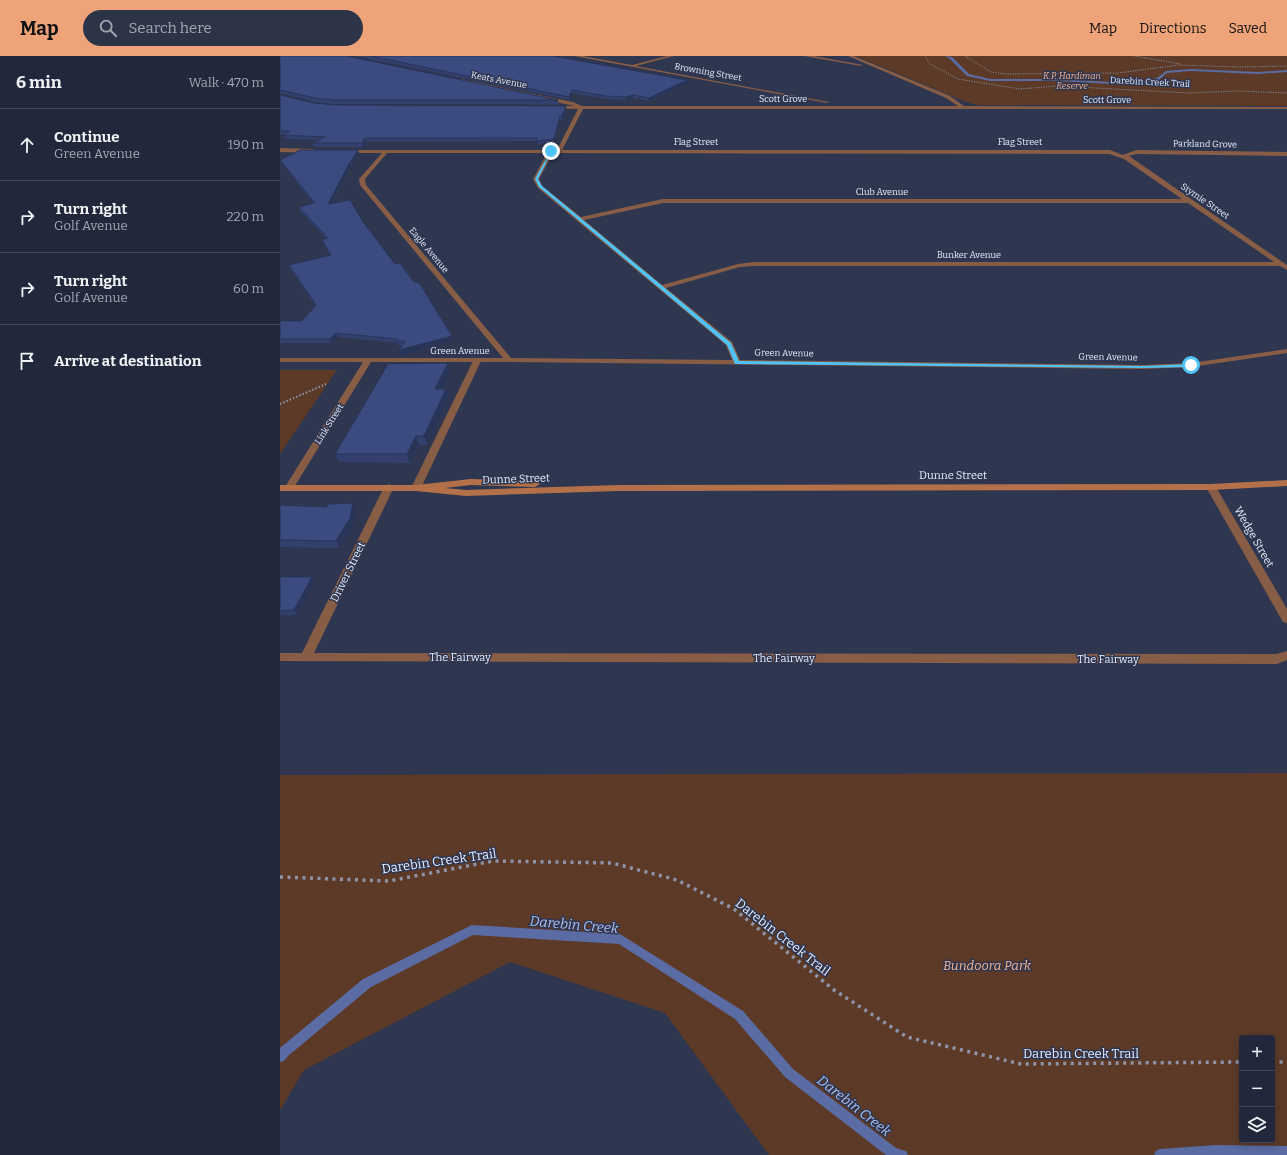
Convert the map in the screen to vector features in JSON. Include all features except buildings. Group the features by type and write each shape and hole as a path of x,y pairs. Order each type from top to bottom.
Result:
{"main road":[{"name":"Dunne Street","path":"283,487 416,488 466,493 618,488 1211,487 1287,483"}],"street":[{"name":"Browning Street","path":"576,56 824,101 835,107"},
{"path":"630,66 672,56"},
{"path":"806,56 877,68"},
{"path":"828,60 846,56"},
{"path":"850,56 948,97 962,107"},
{"name":"Keats Avenue","path":"457,79 573,103 581,107"},
{"name":"Scott Grove","path":"541,107 1287,108"},
{"path":"559,151 581,107"},
{"path":"280,151 319,151"},
{"name":"Flag Street","path":"341,151 1110,152"},
{"name":"Eagle Avenue","path":"386,151 362,179 364,185 509,360"},
{"path":"551,151 536,179 540,187 729,344 737,362"},
{"name":"Stymie Street","path":"1110,152 1126,158 1284,266"},
{"name":"Parkland Grove","path":"1126,158 1126,155 1136,152 1287,154"},
{"name":"Club Avenue","path":"578,220 653,202 664,201 1188,201"},
{"name":"Bunker Avenue","path":"660,288 740,265 753,264 1284,266"},
{"name":"Green Avenue","path":"280,360 509,360 1143,367 1191,365 1287,351"},
{"name":"Link Street","path":"283,487 368,361"},
{"path":"416,488 477,361"},
{"name":"Wedge Street","path":"1211,487 1287,619"},
{"name":"Driver Street","path":"306,657 389,488"},
{"name":"The Fairway","path":"280,657 1276,659 1287,655"}],"path":[{"name":"Darebin Creek Trail","path":"925,56 930,64 958,79 1020,89 1058,86 1188,93 1238,91 1287,93"},
{"path":"965,56 978,62 991,72 1005,74 1118,73 1162,66 1287,66"},
{"path":"1134,56 1193,66"},
{"path":"280,404 326,384"},
{"name":"Darebin Creek Trail","path":"280,877 389,881 493,862 612,863 677,880 734,909 834,990 907,1037 1021,1064 1239,1062"},
{"path":"1275,1062 1287,1062"}],"green space":[{"name":"K.P. Hardiman Reserve","path":"856,56 1287,56 1287,106 978,105 966,102"},
{"path":"280,370 337,370 280,454"},
{"name":"Bundoora Park","path":"1287,773 1287,1155 769,1155 665,1013 510,962 304,1070 280,1110 280,775"}],"waterway":[{"name":"Darebin Creek","path":"946,56 951,58 968,75 990,80 1058,80 1142,83 1158,79 1166,72 1191,70 1258,73 1287,71"},
{"name":"Darebin Creek","path":"280,1057 284,1052 367,983 472,930 620,939 739,1015 789,1073 893,1153 902,1155"},
{"name":"Darebin Creek","path":"1160,1155 1216,1151 1287,1152"}],"route":[{"path":"551,151 536,179 540,187 729,344 737,362 1143,367 1191,365"}]}
